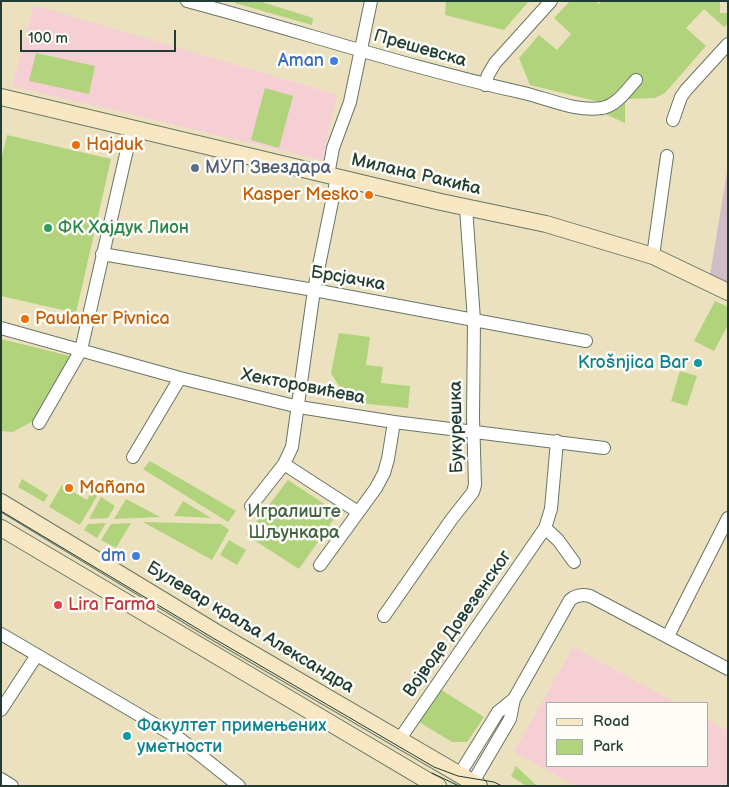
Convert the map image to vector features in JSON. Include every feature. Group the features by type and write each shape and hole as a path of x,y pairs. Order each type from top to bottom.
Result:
{"main road":[{"name":"Милана Ракића","path":"1,97 466,208 546,224 653,256 728,292"},
{"name":"Булевар краља Александра","path":"1,502 217,633 399,740 461,783"},
{"path":"1,528 206,650 461,783"}],"street":[{"name":"Прешевска","path":"187,1 485,85 544,98 577,108 594,109 614,104 636,80"},
{"path":"251,506 284,464 292,447 314,290 333,176 333,148 350,102 371,1"},
{"path":"485,85 495,63 551,1"},
{"path":"673,120 686,90 728,44"},
{"path":"38,423 81,350 132,128"},
{"path":"653,256 667,156"},
{"name":"Букурешка","path":"384,616 472,492 476,481 473,417 474,320 466,208"},
{"name":"Брсјачка","path":"102,254 314,290 586,342"},
{"name":"Хекторовићева","path":"1,328 180,378 299,407 394,422 604,448"},
{"path":"133,456 180,378"},
{"path":"320,565 376,488 384,473 394,422"},
{"name":"Војводе Довезенског","path":"399,740 545,528 551,509 557,441"},
{"path":"284,464 358,512"},
{"path":"668,636 728,518"},
{"path":"545,528 558,540 574,562"},
{"path":"461,783 510,719 514,699 570,600 574,597 584,594 590,596 728,669"},
{"path":"1,634 180,739 240,786"},
{"path":"1,710 37,655"},
{"path":"1,779 12,786"}],"shaded area":[{"path":"34,5 337,95 322,160 12,86"},
{"path":"728,172 728,283 710,275"},
{"path":"573,647 674,702 546,702 546,767 709,767 709,721 728,731 728,786 576,786 514,752"}],"green space":[{"path":"236,1 259,1 313,18 312,25 235,3"},
{"path":"446,1 529,1 504,30 445,15"},
{"path":"570,1 596,1 599,4 601,1 720,1 720,13 728,13 728,24 724,27 704,9 686,28 706,46 665,93 655,98 625,99 625,123 605,114 600,102 530,85 519,58 539,35 557,50 571,34 554,18"},
{"path":"36,53 95,66 89,94 29,81"},
{"path":"265,88 293,96 279,148 251,140"},
{"name":"ФК Хајдук Лион","path":"7,135 111,159 76,313 1,296 1,160"},
{"path":"715,301 728,307 728,325 714,351 694,341"},
{"path":"339,333 370,337 366,365 383,367 381,383 410,386 408,408 338,401 339,386 331,373"},
{"path":"1,339 70,356 33,421 13,432 1,431"},
{"path":"680,371 697,376 687,406 671,401"},
{"path":"150,461 236,511 228,522 143,469"},
{"path":"22,479 48,495 44,502 18,487"},
{"name":"Игралиште Шљункара","path":"288,480 338,513 299,569 246,535"},
{"path":"62,485 87,500 91,492 97,496 80,525 49,507"},
{"path":"101,497 115,506 108,518 89,519"},
{"path":"126,499 160,517 114,519"},
{"path":"183,501 211,518 174,516"},
{"path":"143,522 221,524 229,530 212,560"},
{"path":"106,523 97,538 84,530 88,524"},
{"path":"131,523 116,548 101,540 111,524"},
{"path":"229,540 246,550 237,565 220,555"},
{"path":"440,689 484,717 467,742 452,742 419,722"},
{"path":"516,766 537,786 526,786 511,776"}],"tram line":[{"path":"1,511 434,767 458,776 494,782 502,786"},
{"path":"432,773 459,786"}],"place":[{"name":"Aman","path":"334,61"},
{"name":"Hajduk","path":"76,145"},
{"name":"МУП Звездара","path":"195,168"},
{"name":"Kasper Mesko","path":"369,195"},
{"name":"ФК Хајдук Лион","path":"48,228"},
{"name":"Paulaner Pivnica","path":"25,319"},
{"name":"Krošnjica Bar","path":"698,363"},
{"name":"Mañana","path":"69,488"},
{"name":"dm","path":"136,556"},
{"name":"Lira Farma","path":"58,605"},
{"name":"Факултет примењених уметности","path":"127,736"}]}
